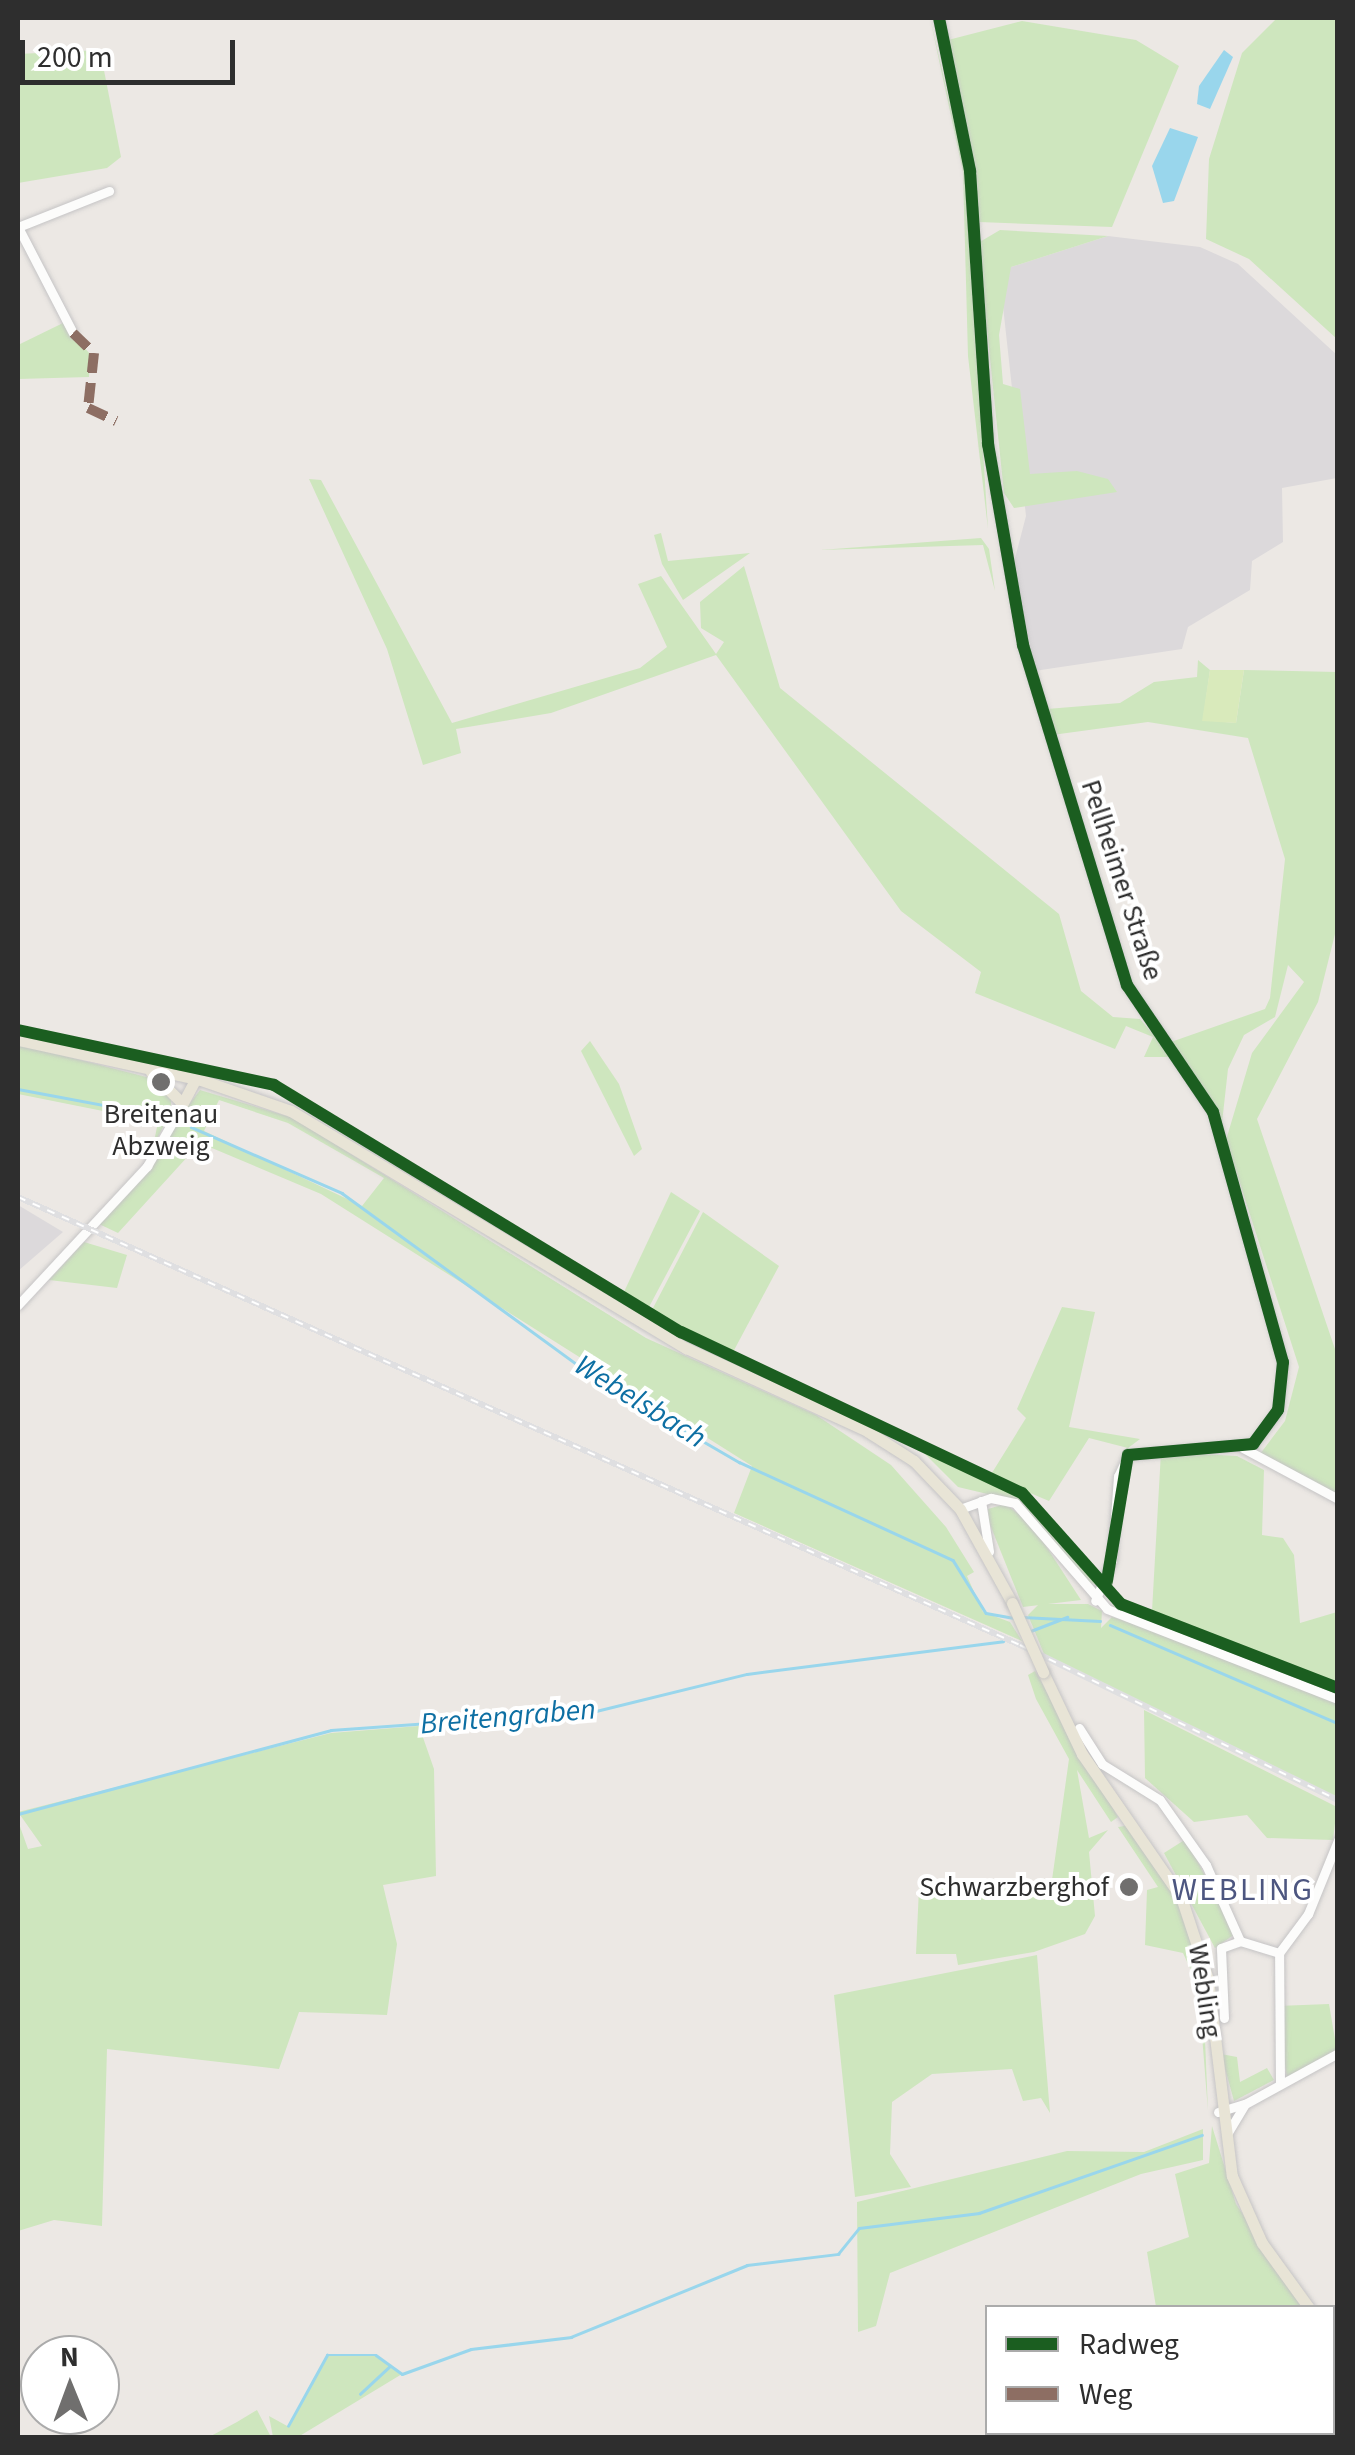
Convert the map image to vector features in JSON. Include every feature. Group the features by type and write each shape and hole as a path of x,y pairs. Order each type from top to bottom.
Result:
{"main road":[{"path":"18,1040 191,1078 328,1129 686,1348 866,1432 914,1461 960,1509 989,1551 1043,1672 1073,1728"},
{"path":"144,1067 178,1107 191,1078"},
{"name":"Webling","path":"1073,1728 1156,1855 1194,1930 1208,1979 1224,2143 1262,2243 1307,2305"}],"street":[{"name":"Pellheimer Straße","path":"939,18 970,170 988,444 1024,646 1121,970 1208,1100 1281,1350 1278,1410 1243,1448"},
{"path":"74,333 18,227 109,191"},
{"path":"18,1305 148,1166 178,1107"},
{"path":"1094,1601 1112,1560 1118,1476 1128,1456 1144,1447 1243,1448 1338,1499"},
{"path":"960,1509 1002,1498 1028,1514 1094,1601 1338,1699"},
{"path":"981,1501 989,1551"},
{"name":"Webling","path":"1073,1728 1102,1764 1160,1800 1206,1865 1240,1941"},
{"path":"1280,2084 1279,1954 1308,1914 1338,1840"},
{"name":"Webling","path":"1224,2018 1218,1952 1240,1941 1279,1954"},
{"path":"1218,2112 1242,2108 1338,2053"},
{"path":"1224,2143 1242,2108"}],"shaded area":[{"path":"1108,236 1200,247 1238,264 1337,355 1337,478 1282,488 1283,542 1252,561 1250,590 1188,627 1182,649 1034,671 1013,566 1026,516 1001,288 1011,267"},
{"path":"18,1205 63,1232 18,1271"}],"green space":[{"path":"930,18 965,169 988,529 968,356 963,172"},
{"path":"1277,18 1337,18 1337,339 1249,259 1206,239 1209,159 1242,53"},
{"path":"1022,21 1136,40 1179,66 1112,227 979,222 948,40"},
{"path":"100,50 121,157 107,168 18,183 18,54"},
{"path":"1000,230 1108,236 1011,267 999,335 1003,384 1020,389 1030,474 1077,471 1108,479 1117,492 1014,508 1004,493 978,243"},
{"path":"63,323 90,354 89,377 18,379 18,345"},
{"path":"309,479 321,480 452,723 640,668 667,647 638,584 661,576 716,654 724,642 701,628 700,602 744,566 780,688 1059,914 1081,991 1113,1017 1140,1019 1172,1057 1144,1057 1153,1037 1126,1026 1115,1049 975,993 981,972 901,911 716,655 551,713 456,729 461,753 423,765 387,649"},
{"path":"661,533 668,561 750,553 683,600 662,564 654,535"},
{"path":"981,538 989,549 995,591 983,545 820,550"},
{"path":"1198,660 1210,670 1203,720 1236,723 1244,670 1337,672 1337,926 1318,1002 1257,1119 1337,1355 1337,1496 1257,1458 1285,1421 1299,1367 1226,1140 1252,1053 1304,982 1288,965 1275,1017 1244,1035 1228,1069 1222,1123 1171,1042 1265,1009 1270,998 1285,859 1248,738 1148,722 1052,735 1047,709 1120,703 1154,682 1197,677"},
{"path":"1210,670 1244,670 1236,723 1202,721"},
{"path":"590,1041 619,1084 642,1149 634,1156 581,1051"},
{"path":"18,1044 158,1080 171,1093 171,1111 153,1147 158,1122 18,1094"},
{"path":"200,1090 293,1118 646,1338 816,1415 891,1465 946,1527 974,1572 967,1576 983,1612 1010,1622 1022,1641 734,1513 752,1466 321,1194 200,1143 118,1233 99,1224","holes":["219,1100 288,1123 384,1178 362,1206 204,1131"]},
{"path":"416,1172 625,1297 627,1303 414,1176"},
{"path":"671,1192 700,1211 649,1307 623,1294"},
{"path":"703,1212 779,1266 732,1354 652,1310"},
{"path":"84,1242 127,1255 117,1288 49,1280"},
{"path":"1062,1307 1095,1312 1069,1427 1140,1439 1128,1448 1089,1438 1049,1501 990,1476 1026,1418 1017,1409"},
{"path":"922,1451 1033,1502 1100,1586 1080,1579 1021,1502 958,1487"},
{"path":"1161,1452 1237,1456 1264,1470 1262,1535 1283,1538 1294,1555 1300,1623 1337,1612 1337,1685 1152,1611"},
{"path":"1005,1504 1031,1523 1081,1600 1023,1607 989,1522 988,1509"},
{"path":"1109,1587 1122,1606 1239,1647 1337,1694 1113,1607"},
{"path":"1039,1604 1088,1604 1102,1611 1101,1628 1112,1617 1184,1639 1337,1703 1337,1797 1044,1654 1028,1615"},
{"path":"1035,1671 1118,1817 1111,1822 1077,1770 1089,1838 1108,1830 1089,1852 1095,1916 1085,1934 1034,1952 958,1965 956,1954 916,1954 919,1888 1051,1887 1069,1759 1036,1699 1028,1675"},
{"path":"1144,1710 1337,1807 1333,1840 1267,1838 1247,1815 1194,1822 1145,1778"},
{"path":"419,1726 434,1769 436,1876 383,1885 397,1944 387,2015 299,2012 279,2069 107,2049 102,2226 54,2220 18,2231 18,1821 28,1849 42,1846 18,1812 331,1733"},
{"path":"1130,1825 1177,1896 1202,1967 1208,2111 1198,1985 1183,1953 1145,1945 1147,1890 1158,1887 1118,1827"},
{"path":"1186,1839 1235,1934 1215,1948 1164,1853"},
{"path":"1037,1955 1050,2113 1041,2098 1023,2101 1012,2069 932,2074 892,2102 890,2154 911,2187 855,2197 834,1995"},
{"path":"1329,2004 1337,2051 1287,2078 1277,2006"},
{"path":"1221,2054 1237,2057 1240,2082 1267,2068 1274,2080 1234,2101"},
{"path":"1212,2126 1236,2204 1304,2305 1156,2305 1147,2252 1189,2237 1175,2174 1209,2163"},
{"path":"1203,2129 1203,2160 1141,2174 890,2273 876,2326 858,2332 857,2202 1067,2151 1144,2152"},
{"path":"376,2355 402,2374 298,2437 273,2437 269,2416 289,2427 328,2356"},
{"path":"257,2410 271,2437 209,2437 237,2422"}],"water":[{"path":"1224,50 1233,57 1210,109 1197,104 1199,86"},
{"path":"1170,128 1198,137 1174,201 1163,203 1152,166"}],"waterway":[{"name":"Webelsbach","path":"18,1089 162,1116"},
{"name":"Webelsbach","path":"191,1127 342,1193 601,1382 739,1462 953,1560 986,1613 1014,1618"},
{"name":"Breitengraben","path":"1022,1617 1100,1621"},
{"name":"Breitengraben","path":"1028,1632 1067,1617"},
{"name":"Webelsbach","path":"1110,1625 1338,1723"},
{"name":"Breitengraben","path":"18,1814 331,1730 596,1711 747,1674 1003,1641"},
{"path":"288,2426 327,2355 376,2355 402,2374 471,2349 571,2337 747,2265 838,2254 859,2228 979,2213 1202,2135"},
{"path":"360,2394 390,2366"}],"railway":[{"path":"18,1197 1020,1645 1338,1800"}],"marked path":[{"path":"73,333 94,353 88,408 116,421"}],"cycle path":[{"path":"939,18 970,171 988,444 1023,645 1127,985 1213,1112 1283,1362 1278,1410 1253,1444 1128,1455 1107,1581"},
{"path":"18,1030 274,1085 681,1332 1022,1493 1121,1604 1338,1688"}],"place":[{"name":"Breitenau Abzweig","path":"161,1082"},
{"name":"Schwarzberghof","path":"1129,1887"}],"district":[{"name":"WEBLING","path":"1243,1890"}]}
